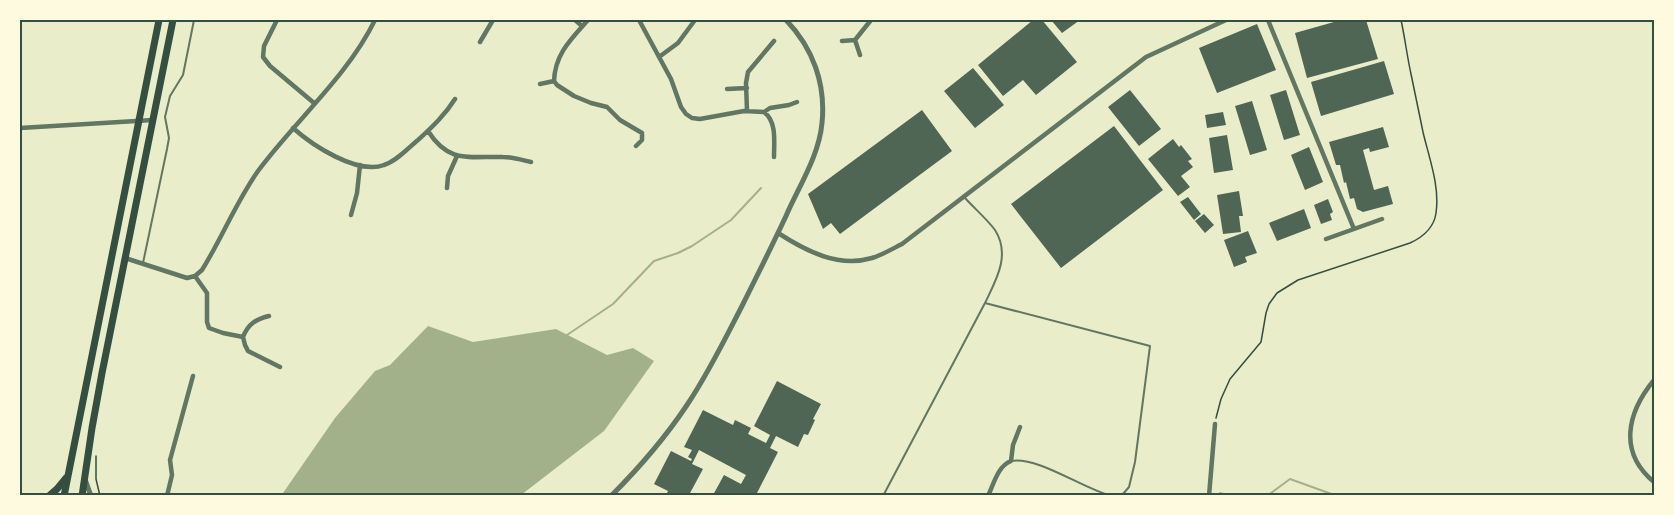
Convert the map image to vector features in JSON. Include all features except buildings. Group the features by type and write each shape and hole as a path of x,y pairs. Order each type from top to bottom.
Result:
{"main road":[{"path":"64,495 159,20"},
{"path":"82,495 93,422 173,20"},
{"path":"49,495 68,475"}],"street":[{"path":"277,20 264,46 263,57 270,66 314,103"},
{"path":"125,258 187,278 195,276 202,270 246,189 293,128 344,68 375,20"},
{"path":"480,42 493,20"},
{"path":"575,20 582,26"},
{"path":"588,20 570,38 561,54 555,68 554,81 574,96 607,107 620,120 637,128 642,133 642,140 636,146"},
{"path":"639,20 671,79 681,107 692,118 700,119 733,112 764,112 796,102"},
{"path":"659,57 678,44 695,20"},
{"path":"611,495 641,464 687,404 726,336 778,233 815,152 822,124 822,86 807,47 795,28 786,20"},
{"path":"842,41 855,40 871,20"},
{"path":"778,233 798,246 837,260 855,261 871,258 902,244 1146,57 1226,20"},
{"path":"1268,20 1354,229"},
{"path":"855,40 860,55"},
{"path":"747,111 748,72 774,41"},
{"path":"540,84 554,81"},
{"path":"727,89 747,88"},
{"path":"293,128 324,152 360,165 373,167 385,165 428,131 455,99"},
{"path":"764,112 773,125 774,157"},
{"path":"20,128 153,120"},
{"path":"428,131 441,147 457,156 505,157 531,162"},
{"path":"447,188 448,176 457,156"},
{"path":"351,215 357,193 360,165"},
{"path":"1326,239 1382,219"},
{"path":"195,276 207,293 209,328 243,337"},
{"path":"269,316 257,319 251,324 243,337 244,345 248,351 280,367"},
{"path":"167,495 172,475 170,460 194,376"},
{"path":"1654,380 1639,401 1632,419 1630,433 1636,461 1654,483"},
{"path":"1209,495 1215,424"},
{"path":"988,495 1001,468 1011,461 1012,445 1020,427"},
{"path":"85,478 91,495"}],"lane":[{"path":"143,264 167,149 165,117 170,96 183,75 194,20"},
{"path":"883,495 999,273 1002,261 1001,247 995,231 963,197"},
{"path":"985,303 1150,346 1135,462 1129,487 1123,494 1118,495"},
{"path":"1011,461 1019,460 1055,471 1112,495"}],"shaded area":[{"path":"428,326 473,342 556,329 607,355 633,348 654,361 604,431 521,495 289,496 283,493 335,418 375,371 390,365"}],"waterway":[{"path":"567,335 613,304 654,261 692,246 731,220 761,188"},
{"path":"1267,496 1290,479 1337,496"},
{"path":"1220,493 1229,496"}]}
